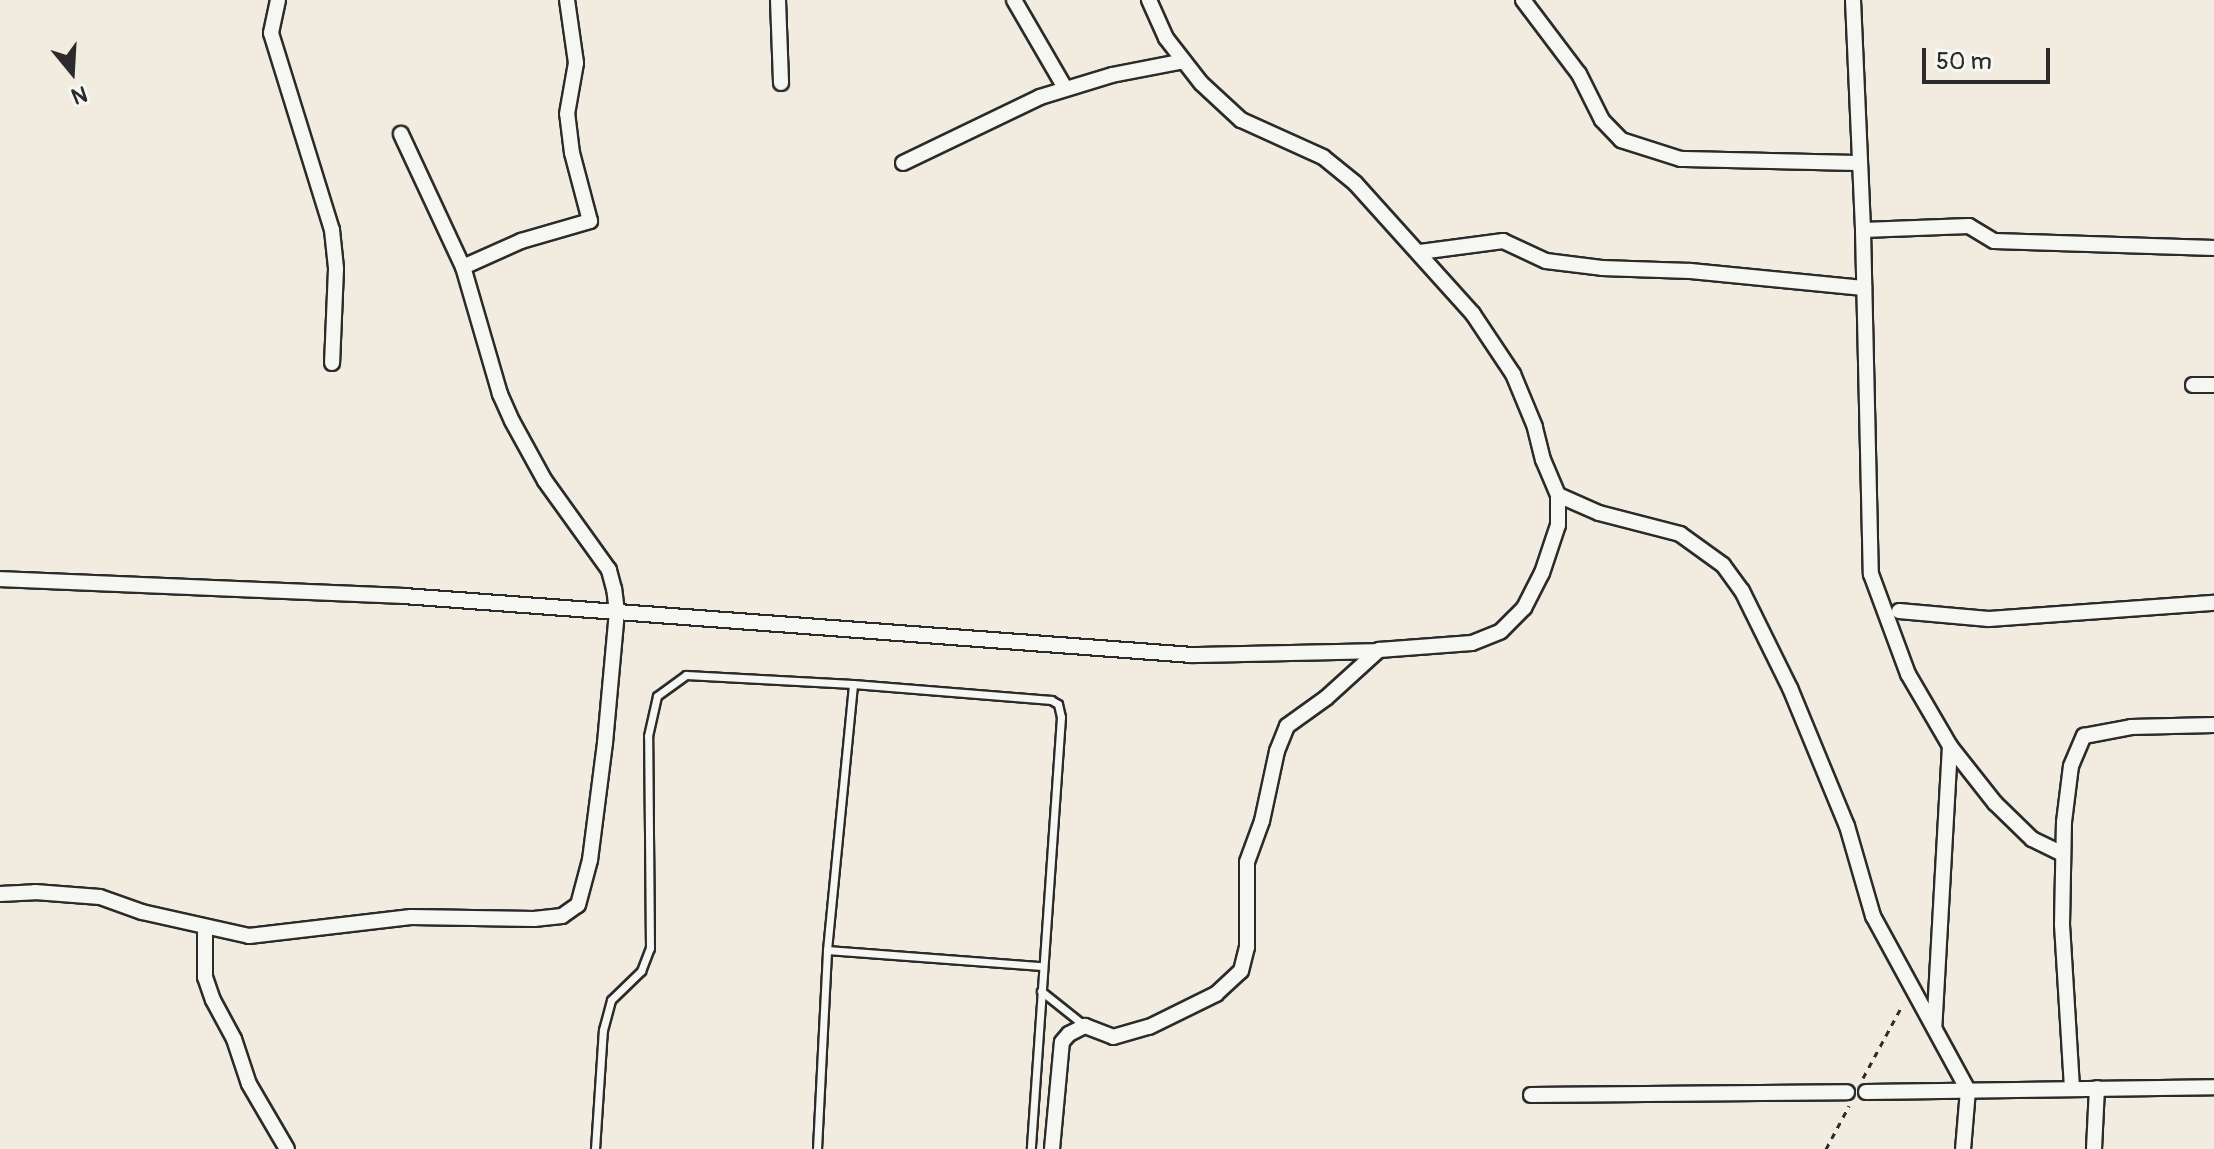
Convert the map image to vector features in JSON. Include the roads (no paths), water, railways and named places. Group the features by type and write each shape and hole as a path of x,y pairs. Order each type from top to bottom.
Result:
{"street":[{"path":"278,0 271,33 332,230 336,269 332,363"},
{"path":"463,267 521,241 590,221 572,153 567,114 576,63 567,0"},
{"path":"778,0 781,83"},
{"path":"1014,0 1065,88"},
{"path":"0,579 404,596 1193,655 1377,651 1472,643 1501,631 1524,608 1542,573 1558,525 1558,495 1513,374 1473,314 1420,252 1334,165 1323,157 1241,120 1201,83 1166,38 1149,0"},
{"path":"1523,0 1579,74 1602,120 1621,140 1681,159 1860,163"},
{"path":"1853,0 1863,230 1871,574 1908,674 1950,746 2004,812 2032,839 2063,854"},
{"path":"903,163 960,132 1065,88 1184,61"},
{"path":"0,894 35,892 100,897 238,935 261,936 411,917 534,919 571,912 578,905 590,860 617,612 609,570 545,481 512,421 500,394 463,267 401,134"},
{"path":"1863,230 1969,226 1994,241 2214,248"},
{"path":"1420,252 1503,241 1546,261 1864,288"},
{"path":"2193,385 2214,385"},
{"path":"1558,495 1599,513 1680,534 1723,565 1742,591 1790,688 1847,826 1873,916 1968,1090 1963,1149"},
{"path":"1899,611 1989,619 2214,603"},
{"path":"1052,1149 1062,1042 1085,1026 1113,1037 1128,1034 1216,994 1233,982 1241,971 1247,947 1247,862 1268,801 1281,737 1298,716 1326,698 1377,651"},
{"path":"2072,1088 2062,925 2063,854 2071,766 2084,736 2131,727 2214,725"},
{"path":"1934,1028 1950,746"},
{"path":"205,927 205,977 213,1000 234,1039 249,1084 287,1149"},
{"path":"1531,1095 2214,1087"},
{"path":"2094,1149 2097,1088"}],"lane":[{"path":"595,1149 603,1030 611,1000 641,971 650,948 648,736 657,696 686,675 853,684 1051,700 1058,704 1061,717 1041,966 1031,1149"},
{"path":"817,1149 827,950 853,684"},
{"path":"827,950 1041,966"},
{"path":"1041,991 1085,1026"}]}
